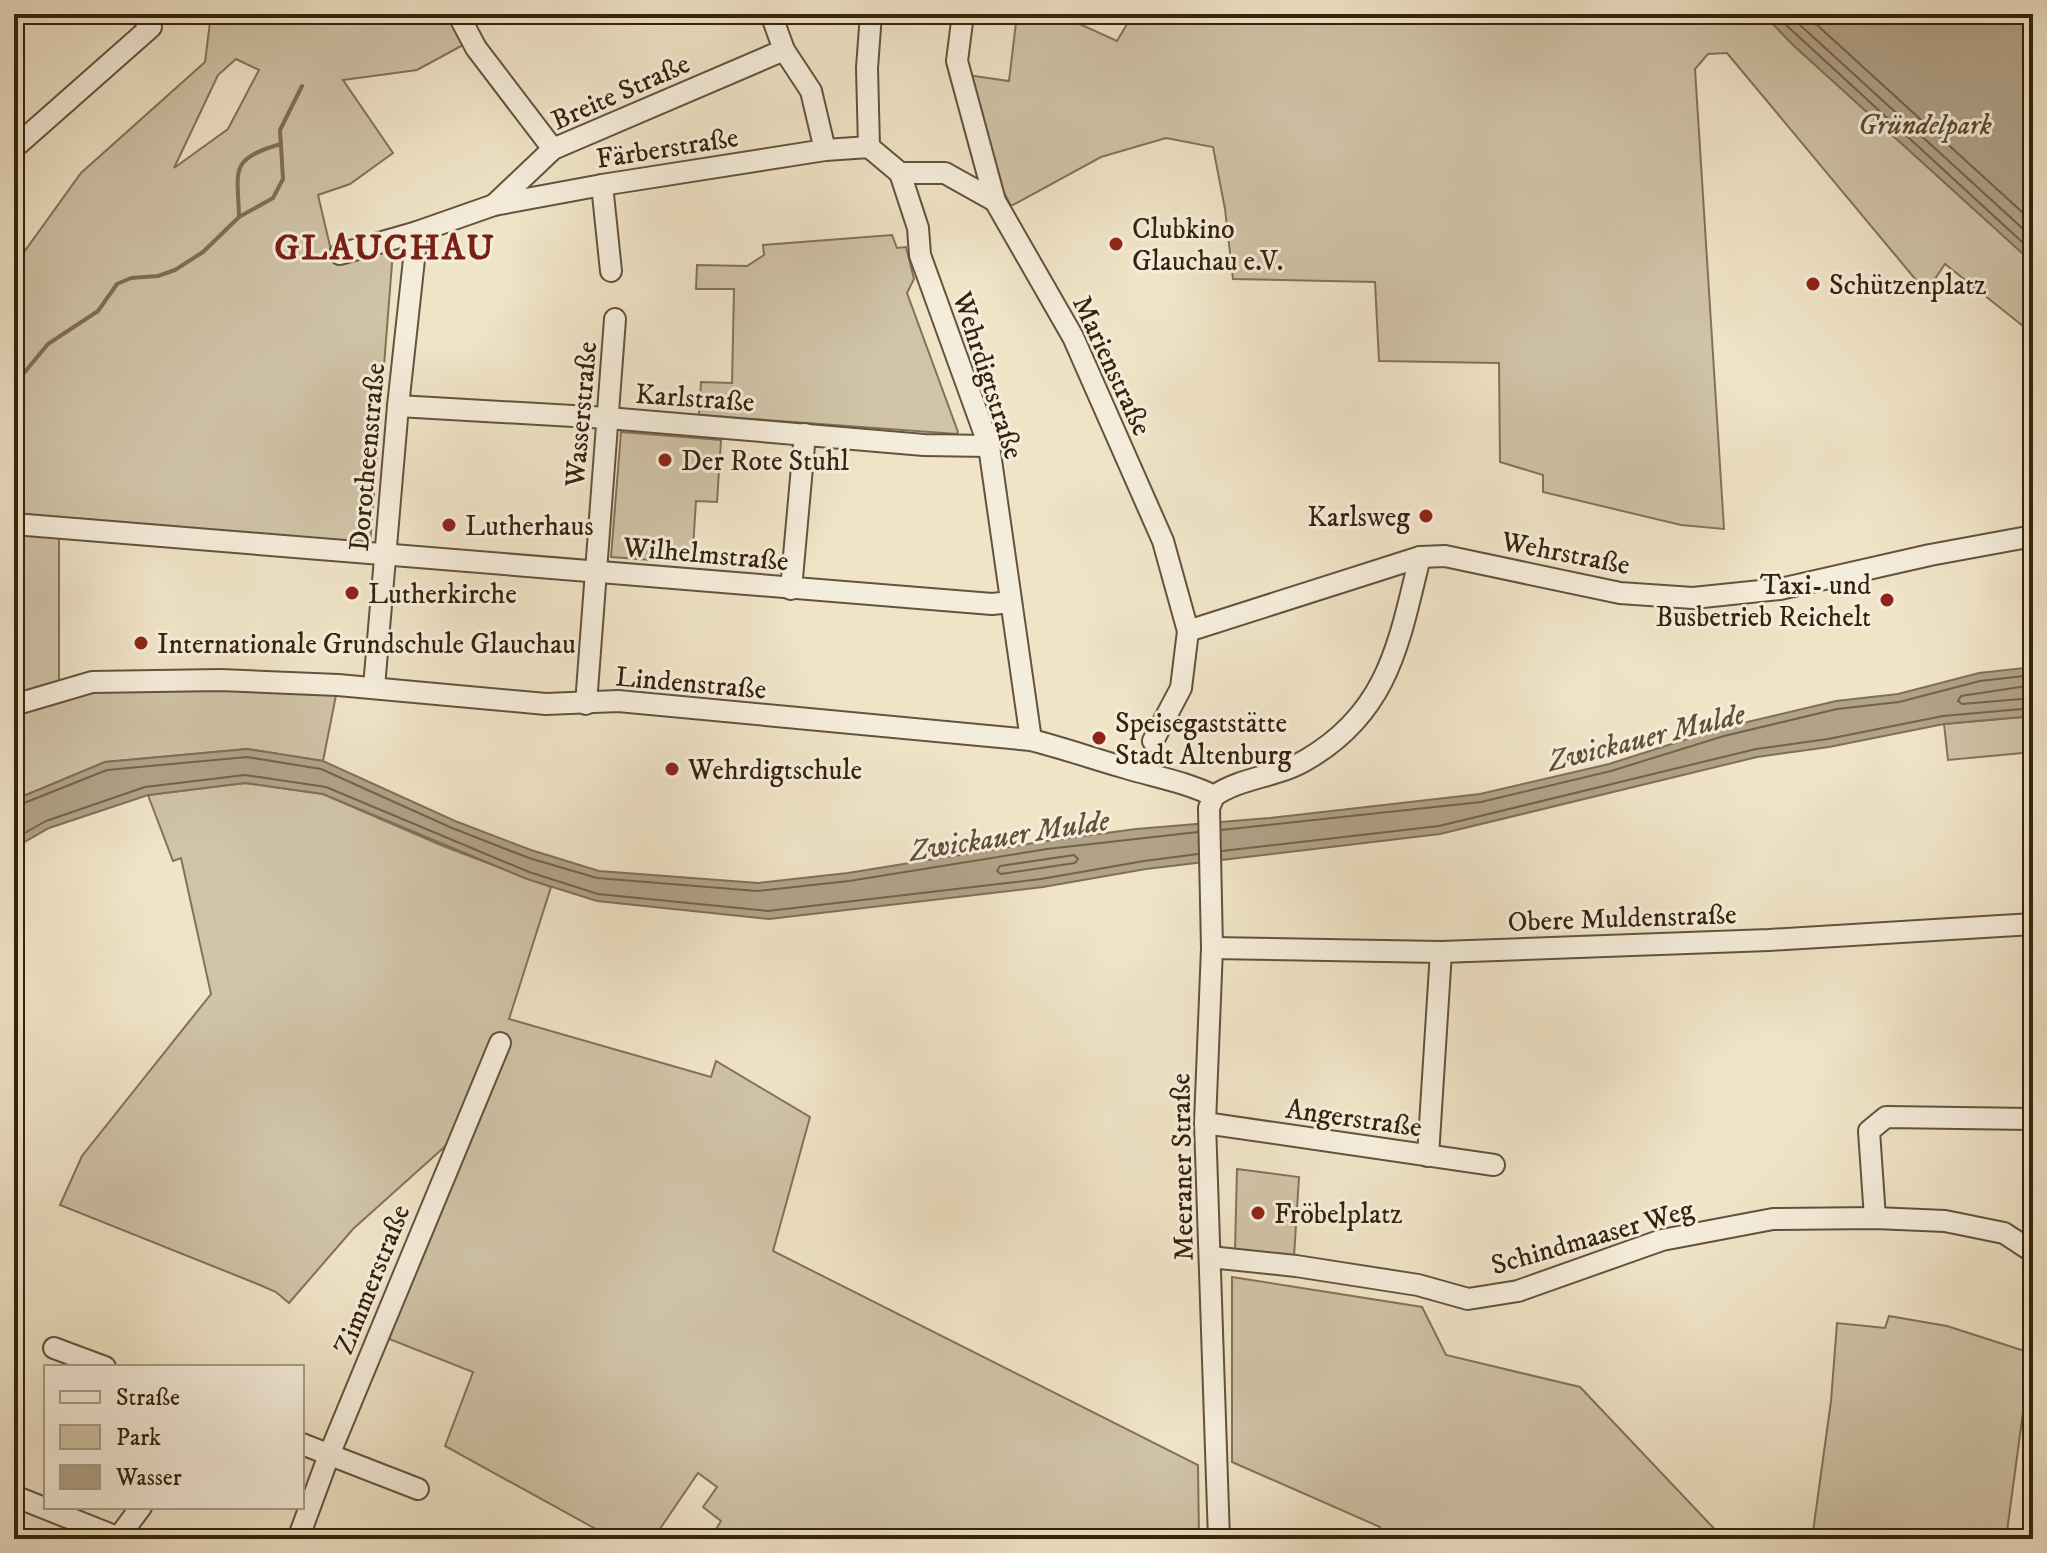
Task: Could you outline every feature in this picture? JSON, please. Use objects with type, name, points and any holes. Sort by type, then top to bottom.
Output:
[{"type":"street","points":[[458,14],[476,48],[553,149]]},
{"type":"street","points":[[771,14],[784,50],[811,91],[825,150]]},
{"type":"street","points":[[871,14],[867,68],[869,147],[900,173],[945,173],[995,201]]},
{"type":"street","name":"Marienstraße","points":[[963,14],[957,61],[995,201],[1073,337],[1163,541],[1188,631],[1181,688],[1153,741]]},
{"type":"street","points":[[14,148],[146,20]]},
{"type":"street","name":"Breite Straße","points":[[494,205],[553,149],[784,50]]},
{"type":"street","name":"Färberstraße","points":[[340,254],[494,205],[825,150],[869,147]]},
{"type":"street","name":"Wehrdigtstraße","points":[[900,173],[918,228],[920,255],[989,446],[1031,740]]},
{"type":"street","points":[[602,185],[611,271]]},
{"type":"street","name":"Dorotheenstraße","points":[[374,687],[398,406],[417,232]]},
{"type":"street","name":"Wasserstraße","points":[[586,704],[615,319]]},
{"type":"street","name":"Karlstraße","points":[[398,406],[608,418],[924,445],[989,446]]},
{"type":"street","points":[[791,589],[805,434]]},
{"type":"street","name":"Wilhelmstraße","points":[[14,524],[791,589],[992,604],[1011,602]]},
{"type":"street","name":"Wehrstraße","points":[[1188,631],[1420,557],[1445,556],[1620,593],[1693,598],[1780,589],[1930,555],[2033,536]]},
{"type":"street","points":[[1212,802],[1223,790],[1279,773],[1306,760],[1362,714],[1387,676],[1398,646],[1420,557]]},
{"type":"street","name":"Lindenstraße","points":[[14,705],[92,682],[221,680],[374,687],[546,704],[618,701],[1031,740],[1193,785],[1212,802]]},
{"type":"street","name":"Meeraner Straße","points":[[1212,802],[1212,948],[1205,1123],[1219,1539]]},
{"type":"street","name":"Obere Muldenstraße","points":[[1212,948],[1441,952],[1769,940],[2033,924]]},
{"type":"street","points":[[1428,1156],[1441,952]]},
{"type":"street","name":"Zimmerstraße","points":[[298,1539],[329,1455],[500,1043]]},
{"type":"street","points":[[1875,1218],[1869,1131],[1886,1117],[2033,1119]]},
{"type":"street","name":"Angerstraße","points":[[1205,1123],[1494,1165]]},
{"type":"street","name":"Schindmaaser Weg","points":[[1210,1257],[1296,1266],[1418,1285],[1468,1299],[1518,1291],[1662,1240],[1773,1219],[1945,1221],[2004,1233],[2033,1252]]},
{"type":"street","points":[[54,1348],[100,1365]]},
{"type":"street","points":[[304,1445],[418,1489]]},
{"type":"street","points":[[14,1496],[44,1508]]},
{"type":"street","points":[[47,1509],[120,1538],[140,1509]]},
{"type":"green space","points":[[211,14],[447,14],[463,45],[417,70],[343,80],[393,153],[350,184],[318,195],[334,263],[393,251],[370,544],[14,524],[14,266],[81,173],[205,62]],"holes":[[[236,59],[259,70],[228,129],[174,168],[218,75]]]},
{"type":"green space","name":"Gründelpark","points":[[1017,14],[1062,16],[1117,41],[1133,14],[2033,14],[2033,334],[1945,264],[1926,292],[1727,53],[1708,54],[1695,69],[1724,529],[1681,525],[1543,492],[1543,475],[1500,462],[1499,363],[1379,361],[1375,282],[1233,279],[1225,209],[1213,147],[1166,138],[1101,157],[1011,206],[1002,189],[967,75],[1009,81]]},
{"type":"green space","points":[[892,235],[897,248],[906,247],[914,279],[907,293],[957,434],[699,415],[701,382],[732,383],[734,289],[696,289],[697,265],[747,266],[764,255],[763,245]]},
{"type":"green space","points":[[621,432],[721,440],[717,502],[696,501],[692,563],[611,557]]},
{"type":"green space","points":[[14,532],[59,535],[59,685],[14,699]]},
{"type":"green space","points":[[338,685],[323,761],[247,749],[105,762],[14,800],[14,705],[59,690]]},
{"type":"green space","points":[[2033,716],[2033,752],[1948,760],[1944,724]]},
{"type":"green space","points":[[245,783],[323,794],[443,846],[551,887],[509,1019],[711,1077],[716,1061],[810,1117],[773,1251],[1198,1465],[1199,1539],[710,1539],[721,1521],[703,1507],[717,1487],[698,1473],[653,1539],[614,1539],[445,1446],[473,1372],[379,1335],[460,1133],[353,1229],[289,1303],[276,1292],[260,1285],[60,1205],[82,1156],[211,994],[181,858],[173,861],[148,795]]},
{"type":"green space","points":[[1237,1169],[1299,1177],[1294,1256],[1235,1250]]},
{"type":"green space","points":[[1232,1277],[1422,1307],[1446,1355],[1580,1387],[1724,1539],[1383,1539],[1380,1527],[1232,1462]]},
{"type":"green space","points":[[1889,1316],[1947,1326],[2031,1353],[2006,1539],[1812,1539],[1831,1401],[1837,1323],[1885,1328]]},
{"type":"water","points":[[1763,14],[2033,14],[2033,263],[1793,45]]},
{"type":"water","points":[[2033,667],[2033,716],[1944,724],[1829,747],[1757,757],[1440,834],[1146,869],[1043,887],[769,919],[597,901],[527,879],[323,794],[245,783],[148,795],[49,828],[14,848],[14,800],[105,762],[247,749],[323,761],[455,821],[531,850],[599,871],[758,883],[848,873],[1136,829],[1269,818],[1480,794],[1609,764],[1722,728],[1836,701],[1898,694],[1979,673]]},
{"type":"waterway","points":[[14,385],[48,344],[98,311],[117,284],[131,278],[158,276],[175,270],[203,252],[239,217],[273,198],[283,179],[280,130],[302,86]]},
{"type":"waterway","points":[[239,217],[238,177],[244,161],[281,144]]},
{"type":"place","name":"Clubkino Glauchau e.V.","points":[[1116,244]]},
{"type":"place","name":"Schützenplatz","points":[[1813,284]]},
{"type":"place","name":"Der Rote Stuhl","points":[[665,460]]},
{"type":"place","name":"Karlsweg","points":[[1426,516]]},
{"type":"place","name":"Lutherhaus","points":[[449,525]]},
{"type":"place","name":"Lutherkirche","points":[[352,593]]},
{"type":"place","name":"Taxi- und Busbetrieb Reichelt","points":[[1887,600]]},
{"type":"place","name":"Internationale Grundschule Glauchau","points":[[141,643]]},
{"type":"place","name":"Speisegaststätte Stadt Altenburg","points":[[1099,738]]},
{"type":"place","name":"Wehrdigtschule","points":[[672,769]]},
{"type":"place","name":"Fröbelplatz","points":[[1258,1213]]},
{"type":"district","name":"GLAUCHAU","points":[[385,246]]},
{"type":"water label","name":"Zwickauer Mulde","points":[[1646,737]]},
{"type":"water label","name":"Zwickauer Mulde","points":[[1009,835]]}]
